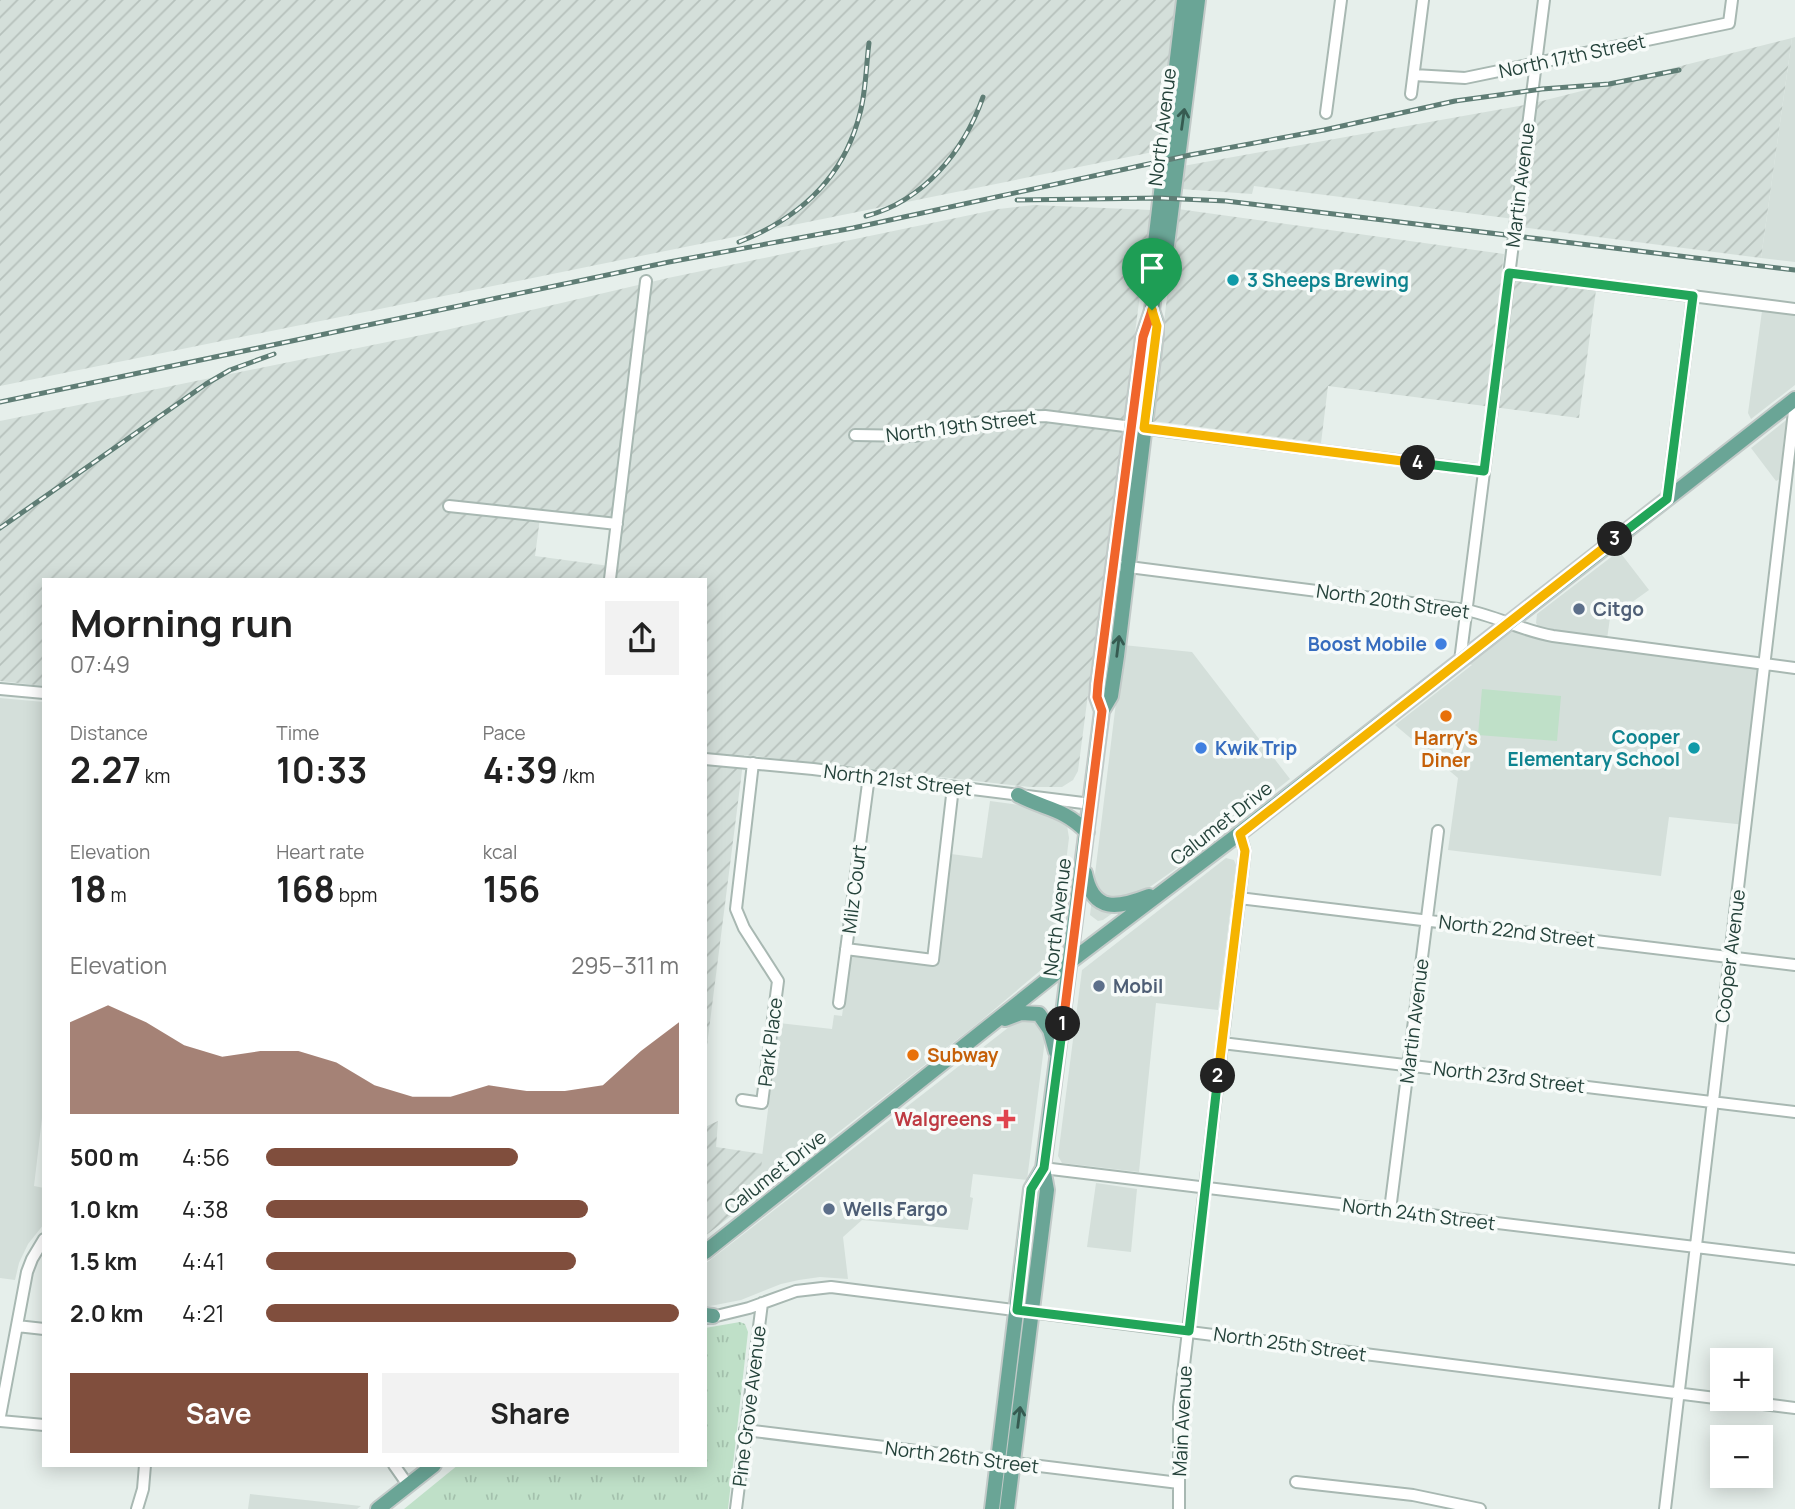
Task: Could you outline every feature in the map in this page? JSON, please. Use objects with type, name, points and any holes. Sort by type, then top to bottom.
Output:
[{"type":"main road","name":"North Avenue","points":[[1007,1509],[1047,1191],[1044,1168],[1102,711],[1097,688],[1121,566],[1138,428],[1143,337],[1152,310],[1159,257],[1155,243],[1184,0]]},
{"type":"main road","name":"North Avenue","points":[[1159,257],[1167,245],[1198,0]]},
{"type":"main road","name":"Calumet Drive","points":[[707,1250],[1072,961],[1240,834],[1795,401]]},
{"type":"main road","points":[[1018,795],[1064,813],[1087,832]]},
{"type":"main road","points":[[1084,863],[1092,893],[1109,906],[1131,903],[1164,891]]},
{"type":"main road","points":[[988,1027],[1014,1015],[1032,1012],[1039,1014],[1050,1030],[1058,1060]]},
{"type":"main road","name":"North Avenue","points":[[992,1509],[1031,1189],[1044,1168]]},
{"type":"main road","points":[[378,1509],[431,1467]]},
{"type":"street","points":[[1326,113],[1340,0]]},
{"type":"street","points":[[1411,94],[1423,0]]},
{"type":"street","name":"Martin Avenue","points":[[1460,661],[1544,0]]},
{"type":"street","name":"North 17th Street","points":[[1414,75],[1465,78],[1729,23],[1732,0]]},
{"type":"street","points":[[1509,273],[1795,309]]},
{"type":"street","points":[[610,578],[646,281]]},
{"type":"street","points":[[1667,499],[1693,296]]},
{"type":"street","name":"Cooper Avenue","points":[[1665,1509],[1793,445],[1795,401]]},
{"type":"street","name":"North 19th Street","points":[[855,435],[915,436],[981,421],[1027,416],[1484,471]]},
{"type":"street","points":[[449,506],[617,524]]},
{"type":"street","name":"North 20th Street","points":[[1121,566],[1466,610],[1526,631],[1553,636],[1795,668]]},
{"type":"street","points":[[0,689],[42,693]]},
{"type":"street","name":"North 21st Street","points":[[707,759],[1091,804]]},
{"type":"street","name":"Park Place","points":[[742,1100],[762,1103],[778,981],[744,928],[737,909],[753,763]]},
{"type":"street","name":"Milz Court","points":[[839,1003],[869,776]]},
{"type":"street","points":[[846,949],[933,960],[953,787]]},
{"type":"street","name":"Martin Avenue","points":[[1391,1210],[1438,831]]},
{"type":"street","name":"Main Avenue","points":[[1179,1509],[1179,1407],[1245,851],[1240,834]]},
{"type":"street","name":"North 22nd Street","points":[[1239,898],[1795,965]]},
{"type":"street","name":"North 23rd Street","points":[[1222,1043],[1795,1112]]},
{"type":"street","name":"North 24th Street","points":[[1044,1168],[1795,1259]]},
{"type":"street","points":[[42,1242],[27,1272],[0,1419],[42,1425]]},
{"type":"street","name":"North 25th Street","points":[[708,1317],[796,1291],[831,1287],[1795,1408]]},
{"type":"street","name":"Pine Grove Avenue","points":[[736,1509],[762,1303]]},
{"type":"street","points":[[18,1326],[42,1329]]},
{"type":"street","name":"North 26th Street","points":[[745,1430],[1179,1483]]},
{"type":"street","points":[[137,1509],[143,1489],[145,1467]]},
{"type":"street","points":[[395,1467],[408,1485]]},
{"type":"street","points":[[1296,1482],[1413,1495],[1480,1509]]},
{"type":"shaded area","points":[[0,0],[1178,0],[1158,151],[0,386]]},
{"type":"shaded area","points":[[1795,37],[1795,262],[1761,258],[1792,38]]},
{"type":"shaded area","points":[[1792,38],[1761,258],[1521,227],[1522,220],[1254,186],[1252,194],[1181,189],[1183,166],[1530,104]]},
{"type":"shaded area","points":[[1034,205],[1151,210],[1078,771],[1073,780],[1062,787],[1030,787],[744,755],[707,1045],[707,578],[42,578],[42,686],[0,681],[0,421],[446,330],[668,278],[999,209]],"holes":[[[541,510],[622,520],[617,567],[535,556]]]},
{"type":"shaded area","points":[[1178,209],[1504,254],[1501,277],[1596,290],[1579,418],[1328,386],[1321,443],[1153,421]]},
{"type":"shaded area","points":[[1762,311],[1795,315],[1795,385],[1751,419],[1748,413]]},
{"type":"shaded area","points":[[1795,413],[1795,439],[1784,438],[1780,479],[1776,481],[1751,448]]},
{"type":"shaded area","points":[[1619,551],[1649,590],[1610,618],[1607,639],[1765,664],[1746,825],[1669,817],[1661,876],[1448,850],[1458,778],[1395,725],[1472,665],[1460,661],[1509,623],[1539,628],[1536,623],[1537,614]]},
{"type":"shaded area","points":[[1123,645],[1192,652],[1290,779],[1181,865],[1098,921],[1090,915]]},
{"type":"shaded area","points":[[0,698],[42,702],[42,1118],[34,1186],[42,1188],[42,1226],[28,1244],[15,1280],[0,1278]]},
{"type":"shaded area","points":[[990,801],[1051,809],[1066,819],[1069,838],[1056,942],[1051,958],[1041,970],[977,1024],[757,1196],[779,1023],[832,1029],[834,1015],[842,1016],[852,954],[938,955],[951,854],[982,858]]},
{"type":"shaded area","points":[[1226,858],[1234,860],[1236,865],[1218,1010],[1156,1003],[1139,1172],[1062,1163],[1058,1156],[1082,970]]},
{"type":"shaded area","points":[[1036,1006],[1047,1009],[1048,1016],[1027,1180],[973,1174],[970,1197],[973,1198],[968,1230],[862,1220],[843,1237],[848,1279],[820,1277],[799,1280],[741,1300],[707,1307],[707,1262]]},
{"type":"shaded area","points":[[718,1121],[716,1147],[763,1154],[757,1196],[707,1234],[707,1126]]},
{"type":"shaded area","points":[[1096,1183],[1137,1189],[1131,1252],[1087,1247]]},
{"type":"shaded area","points":[[250,1494],[361,1506],[357,1509],[248,1509]]},
{"type":"green space","points":[[1482,689],[1561,696],[1557,741],[1478,735]]},
{"type":"green space","points":[[740,1322],[745,1324],[748,1332],[728,1509],[404,1509],[456,1467],[707,1467],[707,1328]]},
{"type":"railway","points":[[739,242],[781,221],[800,208],[831,176],[853,136],[860,113],[869,43]]},
{"type":"railway","points":[[0,402],[669,262],[853,228],[1455,101],[1542,89],[1609,84],[1679,70]]},
{"type":"railway","points":[[866,216],[906,199],[939,171],[965,136],[983,97]]},
{"type":"railway","points":[[1017,200],[1160,198],[1226,201],[1795,270]]},
{"type":"railway","points":[[0,528],[206,384],[230,370],[274,354]]},
{"type":"place","name":"3 Sheeps Brewing","points":[[1233,280]]},
{"type":"place","name":"Citgo","points":[[1579,609]]},
{"type":"place","name":"Boost Mobile","points":[[1441,644]]},
{"type":"place","name":"Harry's Diner","points":[[1446,716]]},
{"type":"place","name":"Kwik Trip","points":[[1201,748]]},
{"type":"place","name":"Cooper Elementary School","points":[[1694,748]]},
{"type":"place","name":"Mobil","points":[[1099,986]]},
{"type":"place","name":"Subway","points":[[913,1055]]},
{"type":"place","name":"Walgreens","points":[[1006,1119]]},
{"type":"place","name":"Wells Fargo","points":[[829,1209]]},
{"type":"route","points":[[1509,273],[1693,296],[1667,499],[1240,834],[1245,843],[1245,851],[1189,1331],[1017,1310],[1031,1189],[1044,1168],[1102,711],[1097,697],[1098,684],[1143,337],[1152,310],[1157,326],[1144,428],[1484,471],[1509,273]]}]
